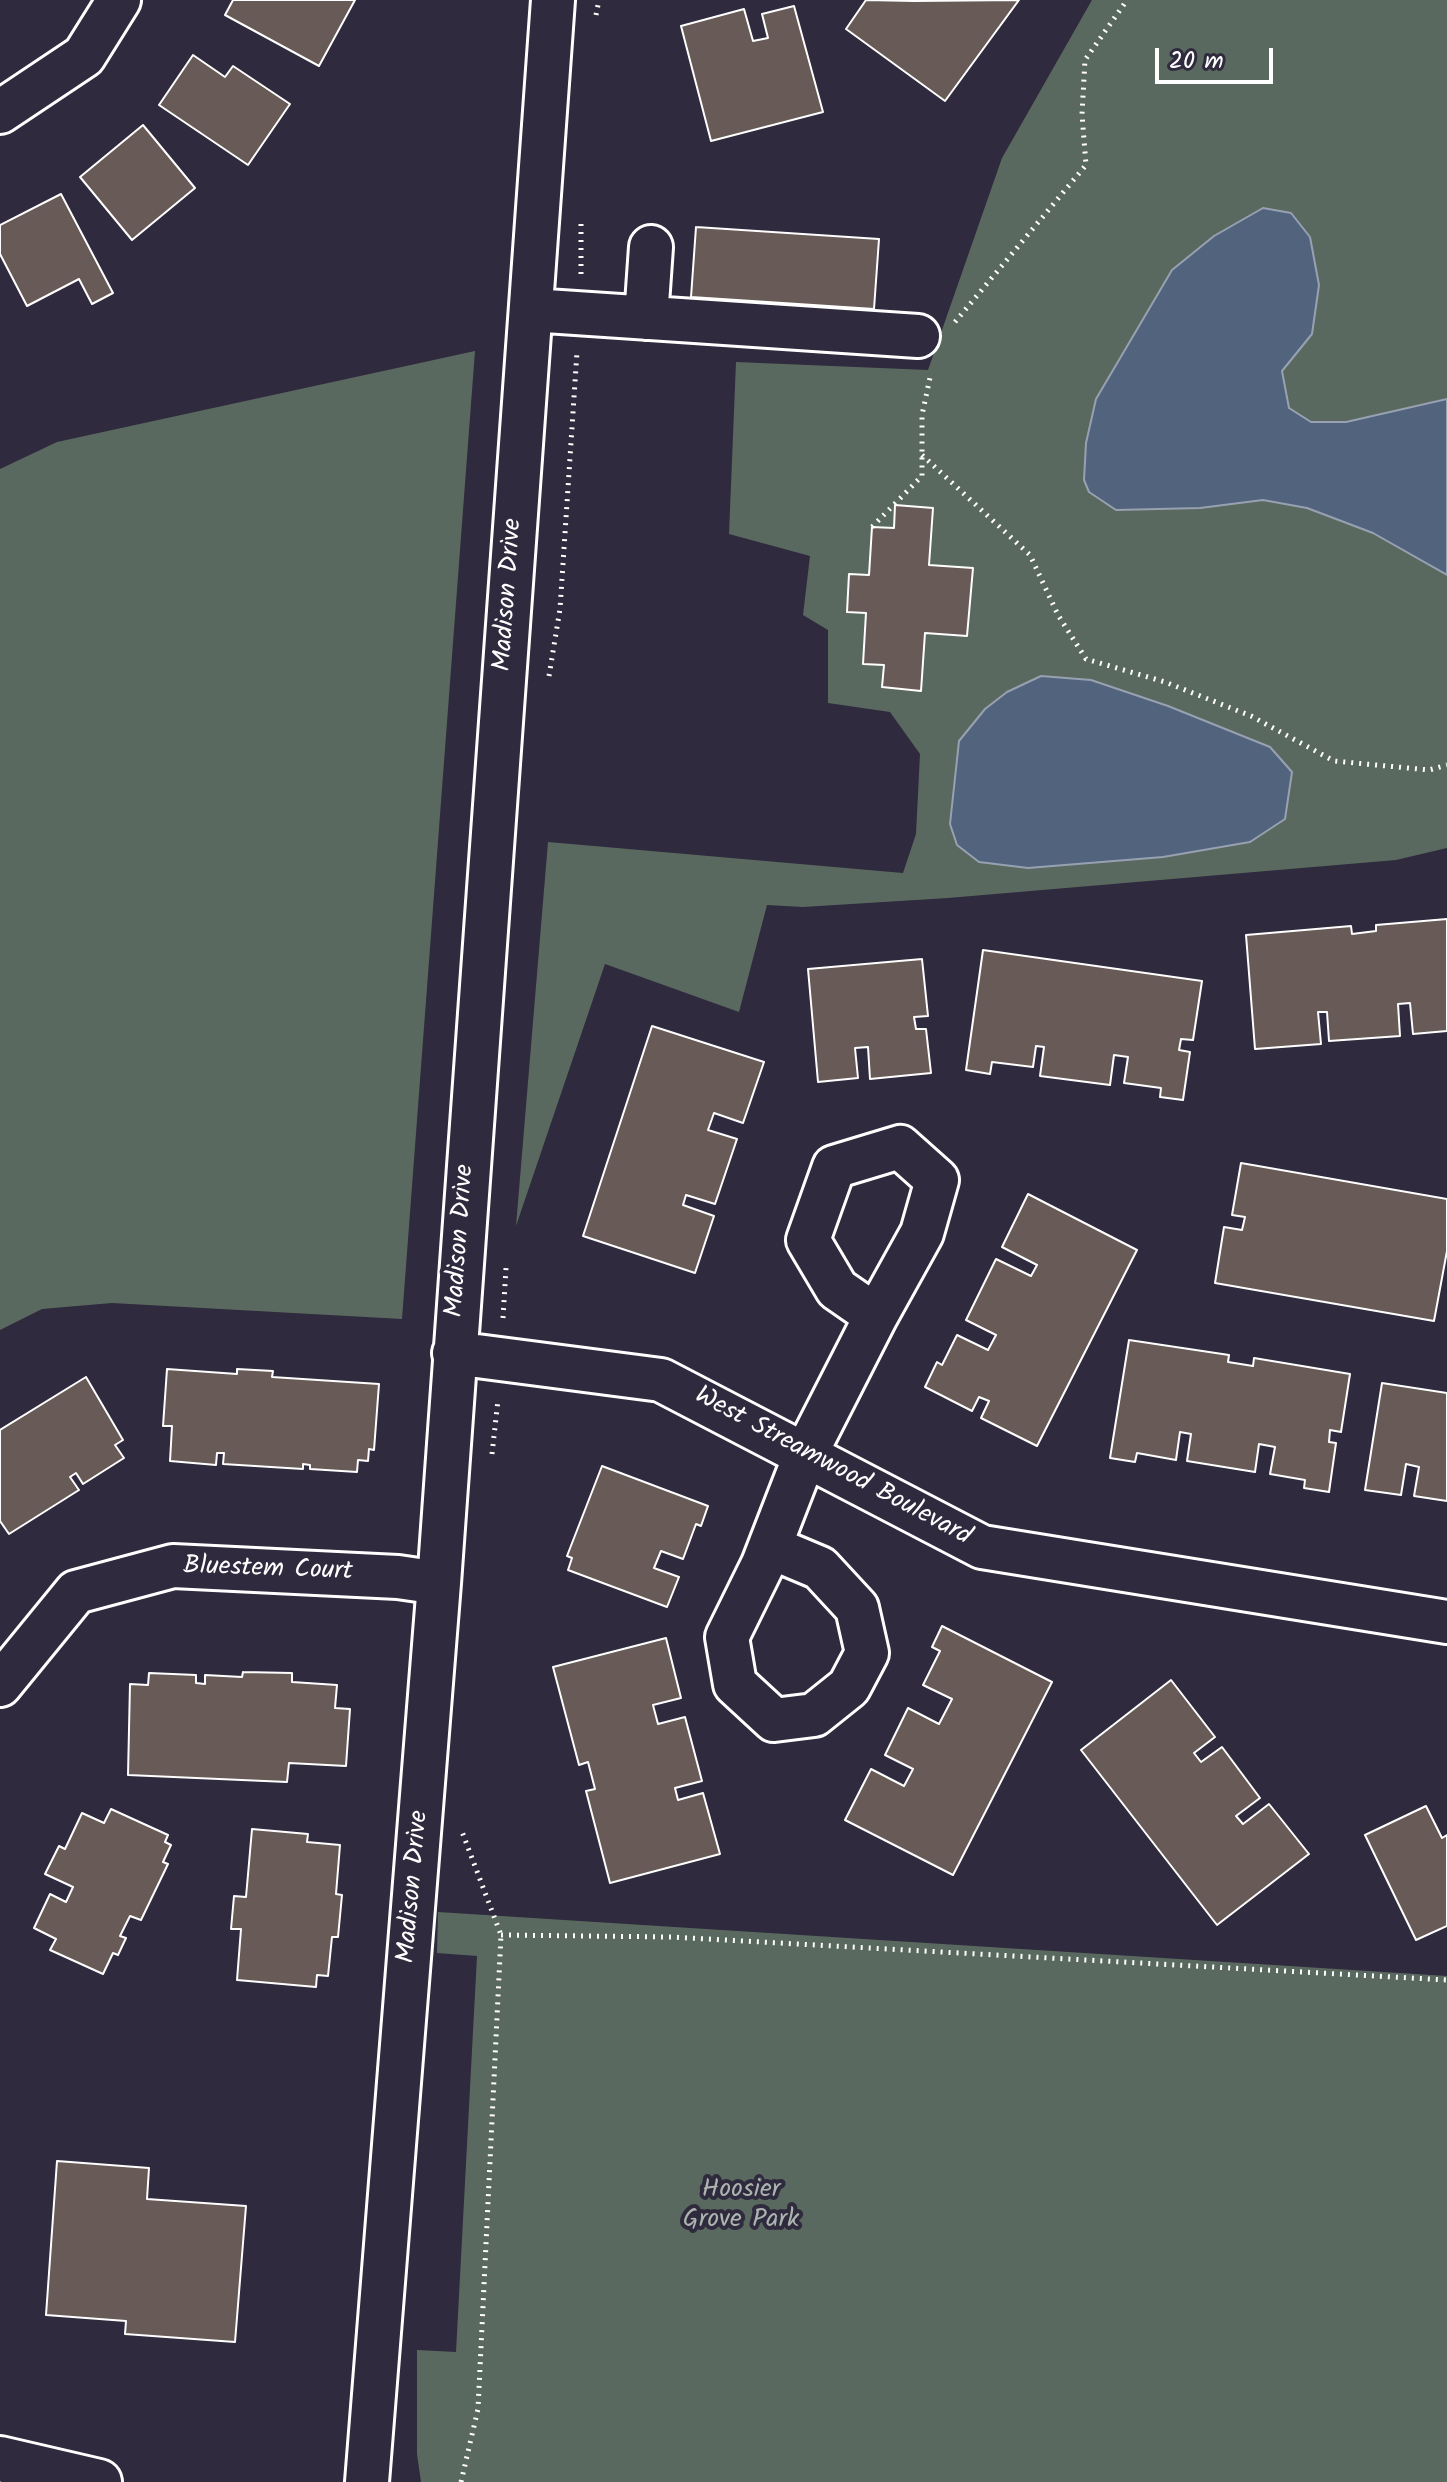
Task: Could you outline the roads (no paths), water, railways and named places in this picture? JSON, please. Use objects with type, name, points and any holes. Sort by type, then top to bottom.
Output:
[{"type":"main road","points":[[0,2459],[99,2482]]},
{"type":"street","points":[[0,112],[84,56],[119,0]]},
{"type":"street","name":"Madison Drive","points":[[367,2482],[439,1583],[553,0]]},
{"type":"street","points":[[646,318],[651,247]]},
{"type":"street","points":[[531,310],[935,339]]},
{"type":"street","points":[[770,1547],[806,1453],[876,1316]]},
{"type":"street","name":"West Streamwood Boulevard","points":[[454,1353],[661,1380],[982,1547],[1447,1622]]},
{"type":"street","name":"Bluestem Court","points":[[0,1685],[76,1592],[173,1566],[398,1577],[439,1583]]},
{"type":"water","points":[[1263,208],[1291,213],[1310,237],[1319,285],[1312,334],[1282,371],[1289,408],[1311,422],[1346,422],[1447,399],[1447,575],[1373,533],[1307,508],[1263,500],[1200,508],[1116,510],[1089,492],[1084,480],[1086,443],[1096,399],[1172,270],[1214,236]]},
{"type":"water","points":[[1041,676],[1091,680],[1168,706],[1270,747],[1292,772],[1285,819],[1250,842],[1163,857],[1028,868],[979,862],[957,845],[950,824],[959,741],[985,709],[1007,692]]},
{"type":"park label","name":"Hoosier Grove Park","points":[[741,2207]]}]
